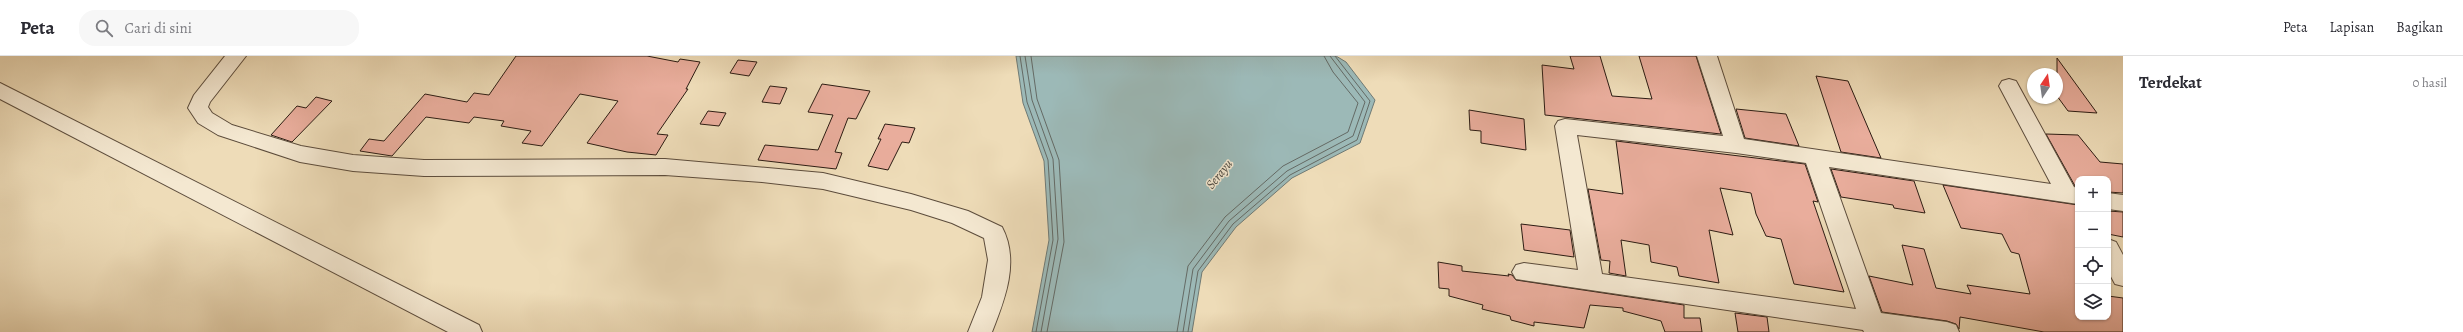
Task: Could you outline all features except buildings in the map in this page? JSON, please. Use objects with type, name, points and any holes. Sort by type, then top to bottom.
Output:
[{"type":"street","points":[[236,56],[201,100],[198,108],[201,113],[225,130],[300,154],[352,163],[424,168],[665,167],[762,174],[823,181],[911,202],[960,217],[994,233],[1000,260],[994,297],[980,332]]},
{"type":"street","points":[[1707,56],[1736,145]]},
{"type":"street","points":[[2009,86],[2072,195]]},
{"type":"street","points":[[0,90],[470,332]]},
{"type":"street","points":[[1592,280],[1565,126],[1736,145],[2072,195]]},
{"type":"street","points":[[1815,157],[1874,326]]},
{"type":"street","points":[[2111,201],[2123,203]]},
{"type":"street","points":[[2111,254],[2123,277]]},
{"type":"street","points":[[1524,272],[1592,280],[1874,326],[1947,332]]},
{"type":"water","name":"Serayu","points":[[1016,56],[1336,56],[1346,62],[1375,100],[1360,143],[1292,178],[1236,227],[1202,272],[1192,332],[1032,332],[1049,240],[1044,161],[1023,103]]}]
